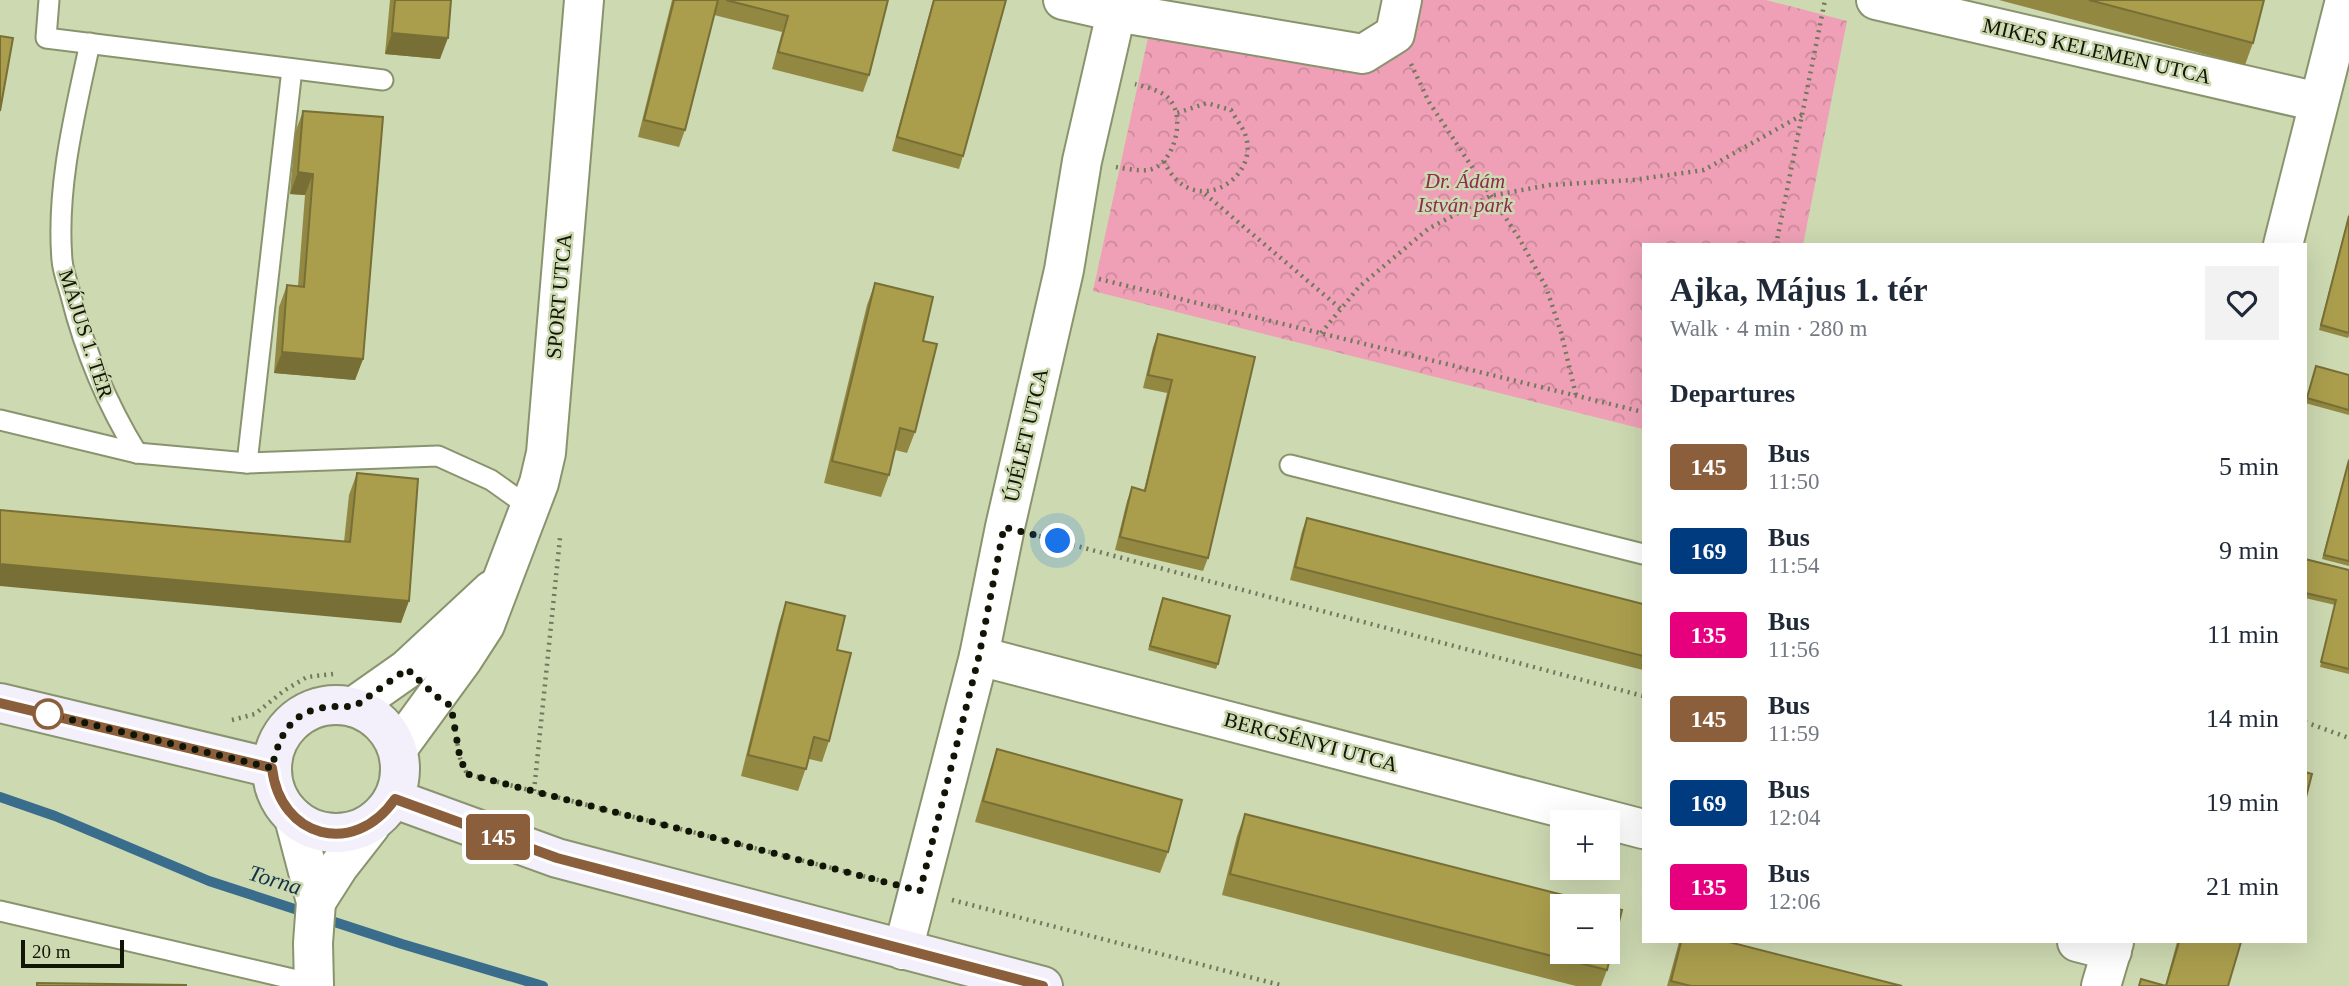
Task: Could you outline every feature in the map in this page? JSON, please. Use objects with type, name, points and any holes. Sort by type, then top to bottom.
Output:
[{"type":"main road","points":[[347,690],[381,722],[398,748],[401,774],[383,812],[345,834],[318,832],[294,818],[282,803],[274,786],[272,768],[276,745],[289,725],[308,711],[330,705],[347,690]]},
{"type":"main road","points":[[0,703],[272,768]]},
{"type":"main road","points":[[383,812],[1043,986]]},
{"type":"street","name":"SPORT UTCA","points":[[398,748],[485,625],[539,483],[546,453],[584,0]]},
{"type":"street","points":[[1063,0],[1118,6],[1363,54],[1399,17]]},
{"type":"street","name":"MIKES KELEMEN UTCA","points":[[1876,0],[2318,102]]},
{"type":"street","points":[[2283,243],[2345,0]]},
{"type":"street","name":"ÚJÉLET UTCA","points":[[902,950],[920,891],[979,656],[1004,527],[1064,271],[1082,161],[1118,6]]},
{"type":"street","name":"SPORT UTCA","points":[[347,690],[407,669],[499,584]]},
{"type":"street","name":"BERCSÉNYI UTCA","points":[[979,656],[1642,829]]},
{"type":"street","points":[[316,902],[339,866],[383,812]]},
{"type":"street","points":[[294,818],[316,902],[314,985]]},
{"type":"lane","points":[[50,0],[46,38],[383,80]]},
{"type":"lane","name":"MÁJUS 1. TÉR","points":[[90,43],[72,126],[61,208],[62,262],[87,350],[113,414],[137,453]]},
{"type":"lane","points":[[247,463],[292,69]]},
{"type":"lane","points":[[0,420],[137,453],[247,463],[438,456],[491,480],[529,507]]},
{"type":"lane","points":[[1290,465],[1642,554]]},
{"type":"lane","points":[[0,911],[314,985]]},
{"type":"path","points":[[1776,243],[1825,0]]},
{"type":"path","points":[[1399,17],[1429,102],[1519,238],[1546,287],[1561,332],[1576,395]]},
{"type":"path","points":[[1082,161],[1126,169],[1151,170],[1164,161],[1176,138],[1177,113],[1170,98],[1150,88],[1101,74]]},
{"type":"path","points":[[1177,113],[1207,103],[1231,110],[1246,135],[1246,161],[1229,185],[1205,193]]},
{"type":"path","points":[[1321,333],[1359,287],[1428,229],[1490,196],[1549,185],[1633,180],[1704,170],[1802,115]]},
{"type":"path","points":[[1164,161],[1169,172],[1188,188],[1205,193],[1340,309]]},
{"type":"path","points":[[1064,271],[1642,412]]},
{"type":"path","points":[[1004,527],[1642,696]]},
{"type":"path","points":[[229,720],[255,714],[285,690],[307,677],[347,690]]},
{"type":"path","points":[[436,696],[451,706],[460,758],[467,774],[1284,986]]},
{"type":"path","points":[[2307,723],[2349,738]]},
{"type":"green space","name":"Dr. Ádám István park","points":[[1421,0],[1766,0],[1847,21],[1803,243],[1642,243],[1642,429],[1093,291],[1156,1],[1354,39],[1419,8]]},
{"type":"building","points":[[395,0],[451,0],[448,38],[392,33]]},
{"type":"building","points":[[674,0],[718,0],[685,130],[644,120]]},
{"type":"building","points":[[726,0],[888,0],[869,75],[778,52],[788,16]]},
{"type":"building","points":[[934,0],[1006,0],[963,156],[897,137]]},
{"type":"building","points":[[2089,0],[2264,0],[2253,43]]},
{"type":"building","points":[[0,36],[13,38],[0,111]]},
{"type":"building","points":[[303,111],[383,117],[363,359],[282,352],[287,285],[304,287],[313,174],[298,172]]},
{"type":"building","points":[[2349,216],[2349,333],[2321,325]]},
{"type":"building","points":[[875,283],[933,297],[923,341],[937,344],[915,432],[900,428],[889,475],[832,461]]},
{"type":"building","points":[[1158,334],[1255,357],[1208,558],[1120,537],[1132,487],[1145,491],[1172,380],[1148,375]]},
{"type":"building","points":[[2316,366],[2349,375],[2349,410],[2307,398]]},
{"type":"building","points":[[2349,460],[2349,561],[2324,555]]},
{"type":"building","points":[[357,473],[418,479],[409,601],[0,564],[0,510],[350,542]]},
{"type":"building","points":[[1307,518],[1642,604],[1642,656],[1295,567]]},
{"type":"building","points":[[2307,560],[2349,570],[2349,669],[2321,662],[2336,600],[2307,593]]},
{"type":"building","points":[[1163,598],[1230,616],[1218,664],[1150,646]]},
{"type":"building","points":[[786,602],[845,616],[837,650],[851,653],[829,741],[814,737],[806,769],[748,755]]},
{"type":"building","points":[[997,749],[1182,800],[1168,852],[983,801]]},
{"type":"building","points":[[2307,773],[2312,774],[2307,793]]},
{"type":"building","points":[[1245,814],[1559,894],[1550,894],[1550,955],[1230,874]]},
{"type":"building","points":[[1681,943],[1733,943],[1902,986],[1691,986],[1671,981]]},
{"type":"building","points":[[2179,943],[2241,943],[2228,986],[2166,986]]},
{"type":"building","points":[[1583,964],[1608,964],[1607,970]]},
{"type":"building","points":[[2141,979],[2166,986],[2139,986]]},
{"type":"building","points":[[37,983],[186,985],[186,986],[37,986]]},
{"type":"waterway","name":"Torna","points":[[0,797],[55,816],[209,881],[402,944],[543,986]]},
{"type":"bus line","name":"145","points":[[0,703],[272,768],[274,786],[282,803],[294,818],[318,832],[345,834],[371,825],[395,799],[557,858],[1043,986]]},
{"type":"route","points":[[48,714],[272,768],[276,745],[289,725],[308,711],[330,705],[354,707],[407,669],[451,706],[460,758],[467,774],[920,891],[979,656],[1004,527],[1058,541]]}]
